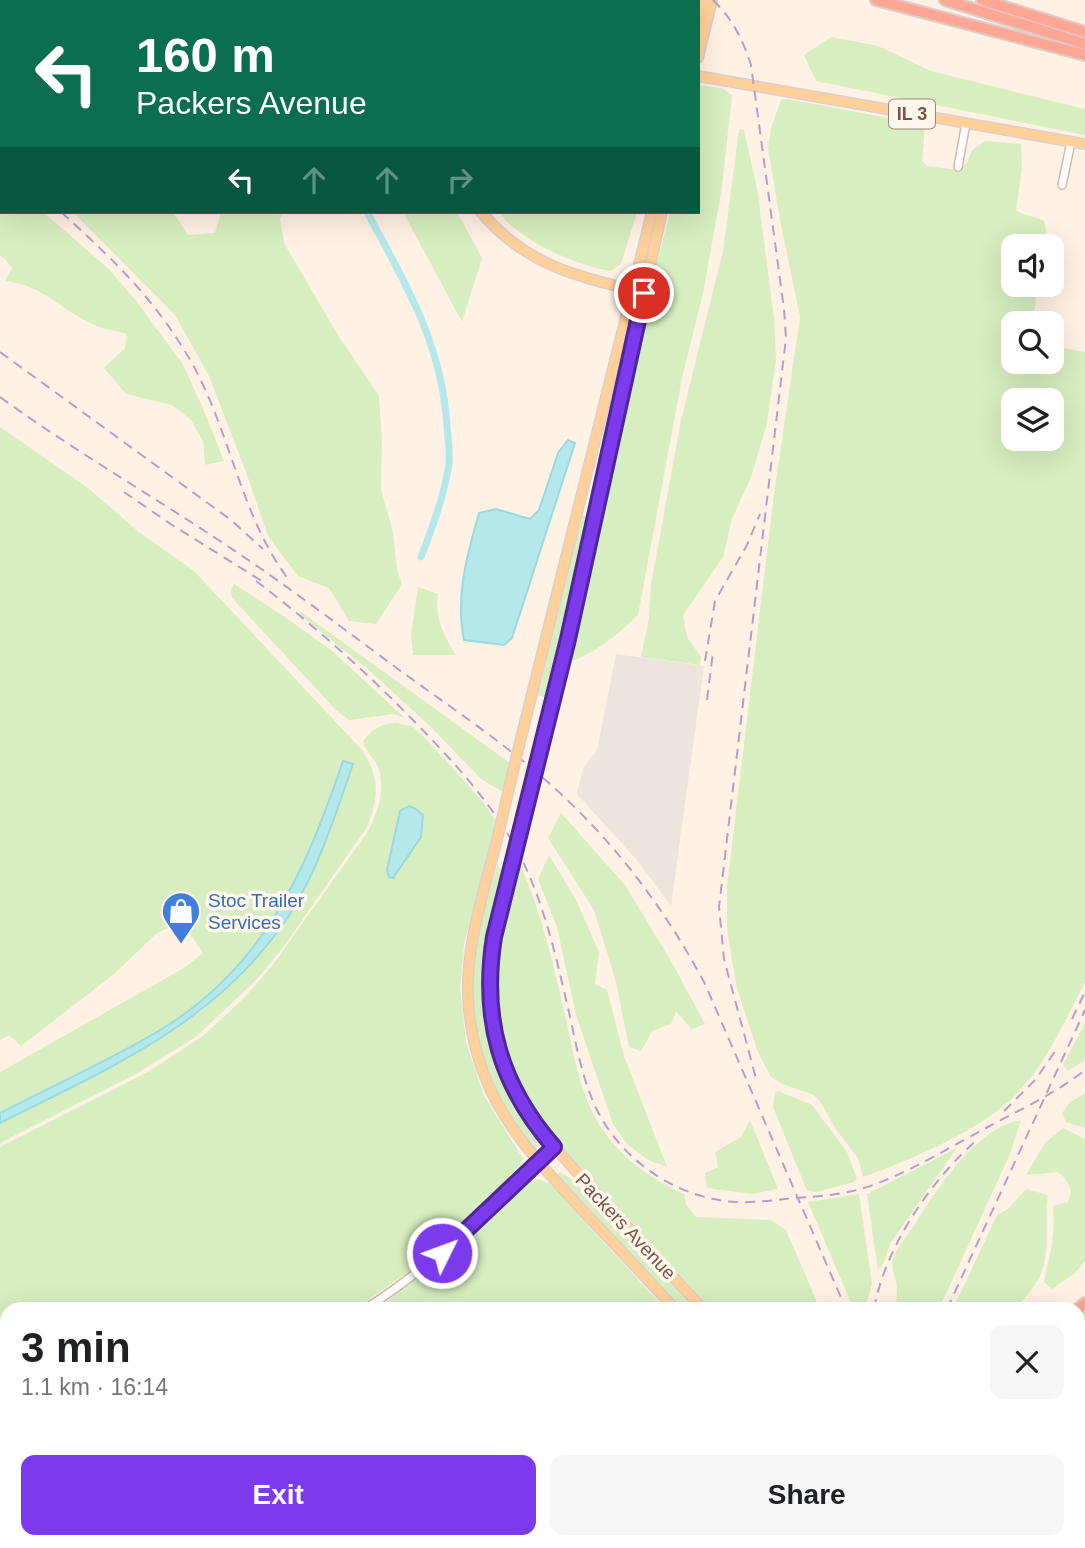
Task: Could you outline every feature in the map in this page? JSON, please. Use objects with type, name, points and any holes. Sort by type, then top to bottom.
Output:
[{"type":"highway","points":[[876,0],[1085,55]]},
{"type":"highway","points":[[945,0],[1085,44]]},
{"type":"highway","points":[[982,0],[1085,32]]},
{"type":"main road","points":[[700,50],[712,0]]},
{"type":"main road","name":"IL 3","points":[[700,76],[1085,144]]},
{"type":"main road","points":[[483,214],[509,241],[547,265],[644,293]]},
{"type":"main road","name":"Packers Avenue","points":[[652,214],[471,949],[468,997],[479,1057],[490,1089],[512,1129],[539,1162],[669,1302]]},
{"type":"main road","name":"Packers Avenue","points":[[662,214],[568,639],[494,937],[489,967],[492,1022],[498,1050],[510,1083],[531,1118],[554,1147],[697,1302]]},
{"type":"street","points":[[958,167],[966,123]]},
{"type":"street","points":[[1062,185],[1071,142]]},
{"type":"street","points":[[376,1302],[438,1257],[554,1147]]},
{"type":"shaded area","points":[[616,654],[704,666],[671,906],[637,860],[577,794],[583,768],[597,750]]},
{"type":"green space","points":[[831,37],[878,46],[931,71],[1085,109],[1085,135],[816,81],[804,55]]},
{"type":"green space","points":[[700,85],[722,88],[732,95],[722,187],[703,294],[682,378],[638,615],[597,649],[568,662],[627,382],[669,214],[700,214]]},
{"type":"green space","points":[[788,99],[925,125],[922,161],[927,166],[959,170],[967,163],[972,150],[985,141],[1021,144],[1022,168],[1016,210],[1044,221],[1046,229],[1045,234],[1001,234],[1001,297],[1036,297],[1034,311],[1001,311],[1001,374],[1064,374],[1064,348],[1085,352],[1085,982],[1041,1062],[1006,1104],[957,1136],[919,1155],[863,1177],[858,1158],[837,1131],[819,1100],[812,1094],[782,1084],[771,1077],[757,1050],[737,988],[727,927],[727,886],[774,494],[800,317],[768,149],[771,128],[781,100]]},
{"type":"green space","points":[[739,129],[744,130],[757,188],[774,318],[776,360],[766,427],[751,477],[732,519],[723,557],[683,615],[687,637],[701,657],[700,665],[641,657],[649,618],[651,585],[681,420],[723,251]]},
{"type":"green space","points":[[0,214],[45,214],[109,269],[182,363],[224,461],[205,465],[203,441],[191,420],[172,405],[126,394],[104,368],[125,348],[127,334],[99,327],[42,293],[19,283],[5,281],[12,268],[0,256]]},
{"type":"green space","points":[[75,214],[174,214],[188,235],[215,233],[220,214],[283,214],[280,218],[284,243],[338,335],[379,396],[381,489],[393,532],[397,570],[402,584],[376,624],[349,621],[329,588],[298,576],[268,536],[209,376],[175,315]]},
{"type":"green space","points":[[404,214],[458,214],[482,258],[462,322]]},
{"type":"green space","points":[[501,214],[636,214],[621,264],[610,271],[549,250],[508,223]]},
{"type":"green space","points":[[0,427],[88,488],[139,532],[194,571],[362,750],[372,769],[376,787],[374,806],[367,827],[282,949],[257,979],[196,1037],[134,1075],[0,1143],[0,1123],[59,1094],[200,1012],[232,984],[287,917],[331,828],[353,765],[343,762],[313,842],[295,880],[252,948],[225,979],[194,1007],[157,1032],[0,1113],[0,1072],[184,968],[203,953],[182,922],[157,933],[114,974],[21,1046],[9,1035],[0,1040]]},
{"type":"green space","points":[[582,515],[590,517],[548,697],[538,696]]},
{"type":"green space","points":[[234,584],[331,650],[405,718],[393,714],[349,720],[337,711],[232,598],[231,590]]},
{"type":"green space","points":[[418,587],[438,594],[441,626],[456,655],[413,655],[411,634]]},
{"type":"green space","points":[[301,612],[510,763],[503,792],[481,779],[431,727],[371,672],[299,614]]},
{"type":"green space","points":[[386,724],[412,726],[483,802],[496,821],[464,944],[460,989],[466,1042],[484,1096],[523,1159],[518,1173],[505,1188],[418,1265],[365,1302],[0,1302],[0,1147],[148,1072],[203,1036],[245,997],[272,966],[369,830],[378,806],[381,781],[377,765],[363,741],[370,733]]},
{"type":"green space","points":[[561,813],[625,885],[705,1024],[691,1029],[676,1011],[671,1024],[652,1031],[641,1051],[629,1047],[616,982],[594,910],[548,838]]},
{"type":"green space","points":[[549,855],[576,900],[599,952],[595,984],[607,990],[624,1056],[667,1167],[648,1160],[627,1144],[613,1124],[576,1015],[557,927],[538,879]]},
{"type":"green space","points":[[520,864],[545,934],[582,1085],[594,1115],[610,1140],[638,1167],[684,1194],[686,1205],[696,1217],[771,1220],[786,1230],[817,1302],[705,1302],[556,1141],[529,1102],[503,1038],[498,1015],[496,968],[505,915]]},
{"type":"green space","points":[[497,866],[505,873],[489,950],[489,1026],[503,1078],[536,1140],[537,1151],[506,1110],[495,1087],[479,1037],[475,1012],[476,949]]},
{"type":"green space","points":[[1085,1023],[1085,1060],[1068,1071],[1063,1065]]},
{"type":"green space","points":[[775,1092],[812,1105],[847,1152],[857,1179],[854,1182],[816,1192],[807,1191],[773,1107]]},
{"type":"green space","points":[[1085,1094],[1085,1128],[1066,1122],[1062,1113],[1070,1102]]},
{"type":"green space","points":[[750,1120],[778,1189],[752,1194],[707,1188],[705,1173],[718,1167],[715,1152],[741,1137]]},
{"type":"green space","points":[[1021,1120],[1010,1154],[942,1302],[896,1302],[897,1288],[893,1261],[901,1244],[960,1162],[989,1134]]},
{"type":"green space","points":[[1063,1128],[1085,1139],[1085,1261],[1075,1273],[1052,1289],[1044,1282],[1053,1235],[1053,1206],[1068,1202],[1070,1189],[1058,1172],[1026,1175],[1045,1143]]},
{"type":"green space","points":[[957,1148],[891,1242],[878,1270],[867,1194]]},
{"type":"green space","points":[[560,1172],[571,1179],[689,1302],[675,1302],[557,1175]]},
{"type":"green space","points":[[538,1179],[550,1184],[659,1302],[386,1302],[457,1248],[528,1182]]},
{"type":"green space","points":[[1026,1189],[1048,1195],[1045,1258],[1037,1282],[1022,1302],[956,1302],[997,1215],[1008,1209]]},
{"type":"green space","points":[[859,1194],[872,1284],[867,1302],[851,1302],[808,1202]]},
{"type":"water","points":[[568,440],[575,443],[512,638],[504,645],[464,640],[462,592],[479,513],[496,509],[530,519],[539,510],[558,453]]},
{"type":"water","points":[[343,761],[353,764],[317,862],[288,917],[260,954],[229,986],[159,1039],[121,1062],[0,1123],[0,1113],[157,1032],[194,1007],[225,979],[276,915],[313,842]]},
{"type":"water","points":[[409,806],[423,815],[421,837],[393,878],[389,877],[387,870],[400,811]]},
{"type":"waterway","points":[[368,214],[419,314],[430,341],[444,396],[449,464],[441,499],[421,557]]},
{"type":"railway","points":[[713,0],[736,30],[751,65],[786,338],[719,907],[724,959],[757,1082]]},
{"type":"railway","points":[[63,214],[133,282],[179,342],[206,391],[259,530],[289,580]]},
{"type":"railway","points":[[0,352],[231,520],[263,549]]},
{"type":"railway","points":[[0,397],[291,590],[507,749],[542,777],[590,823],[653,899],[705,984],[843,1302]]},
{"type":"railway","points":[[124,492],[265,583]]},
{"type":"railway","points":[[705,661],[715,601],[747,545],[760,514]]},
{"type":"railway","points":[[256,581],[316,629],[392,699],[454,763],[493,812],[516,848],[535,889],[555,954],[587,1087],[596,1108],[620,1144],[635,1160],[653,1173],[692,1193],[735,1202],[758,1202],[858,1190],[932,1157],[1049,1094],[1085,1070]]},
{"type":"railway","points":[[707,700],[713,652]]},
{"type":"railway","points":[[1072,1019],[1085,992]]},
{"type":"railway","points":[[950,1302],[1085,1010]]},
{"type":"railway","points":[[1004,1111],[1036,1079],[1058,1047]]},
{"type":"railway","points":[[876,1302],[888,1262],[912,1216],[943,1174],[978,1139]]},
{"type":"place","name":"Stoc Trailer Services","points":[[181,945]]},
{"type":"route","points":[[442,1253],[554,1147],[521,1104],[498,1050],[492,1022],[489,967],[494,937],[568,639],[644,293]]}]
